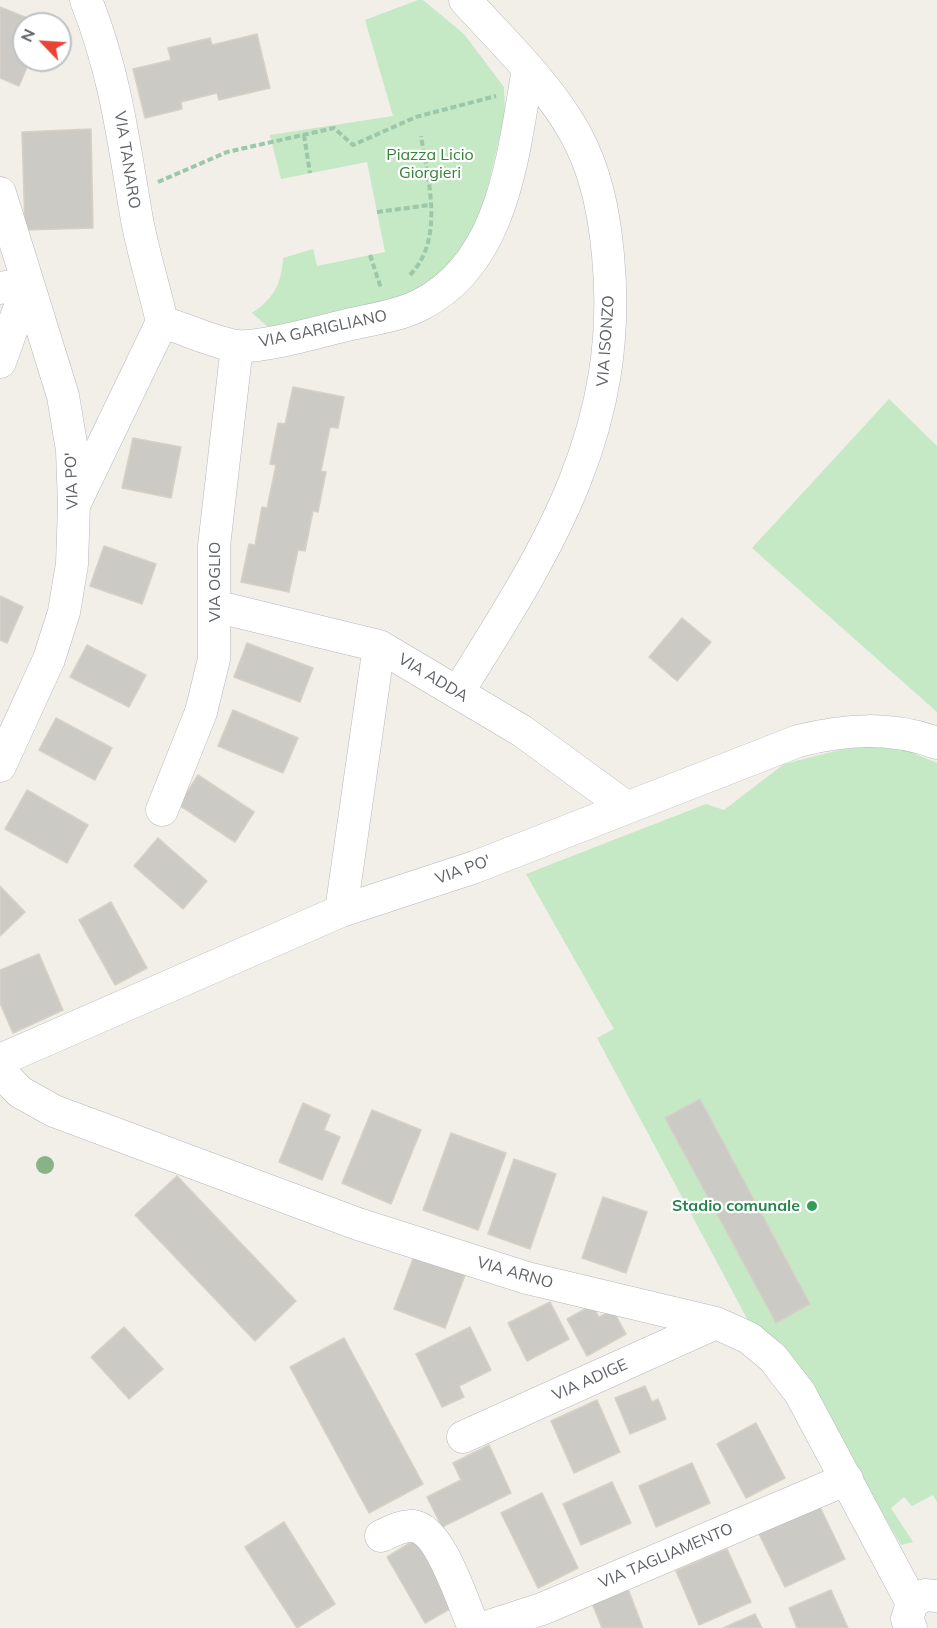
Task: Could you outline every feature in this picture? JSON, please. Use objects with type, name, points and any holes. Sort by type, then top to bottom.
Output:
[{"type":"street","name":"VIA TANARO","points":[[86,0],[105,51],[117,97],[133,193],[162,322]]},
{"type":"street","name":"VIA ISONZO","points":[[458,692],[516,599],[558,522],[589,445],[608,360],[609,269],[603,212],[594,174],[568,121],[526,79],[465,0]]},
{"type":"street","name":"VIA GARIGLIANO","points":[[162,322],[237,346],[295,338],[390,314],[418,306],[444,290],[482,245],[492,226],[501,200],[526,79]]},
{"type":"street","name":"VIA PO'","points":[[0,193],[14,286],[58,376],[66,410],[74,505],[70,580],[60,628],[42,675],[0,766]]},
{"type":"street","points":[[0,362],[14,286]]},
{"type":"street","points":[[74,505],[162,322]]},
{"type":"street","name":"VIA OGLIO","points":[[162,810],[208,687],[215,641],[215,526],[237,346]]},
{"type":"street","name":"VIA ADDA","points":[[214,606],[380,646],[522,731],[626,807]]},
{"type":"street","points":[[342,911],[380,646]]},
{"type":"street","name":"VIA PO'","points":[[0,1060],[342,911],[475,867],[787,745],[830,733],[878,730],[912,735],[937,743]]},
{"type":"street","name":"VIA ARNO","points":[[0,1071],[20,1092],[54,1111],[358,1224],[527,1278],[717,1323],[757,1343],[781,1367],[817,1421],[920,1609]]},
{"type":"street","name":"VIA ADIGE","points":[[463,1437],[717,1323]]},
{"type":"street","name":"VIA TAGLIAMENTO","points":[[483,1628],[546,1618],[847,1479]]},
{"type":"street","points":[[381,1536],[408,1526],[421,1528],[429,1534],[439,1548],[474,1628]]},
{"type":"path","points":[[133,193],[227,152],[334,128],[353,145],[416,117],[526,79]]},
{"type":"path","points":[[304,135],[310,173]]},
{"type":"path","points":[[406,279],[414,271],[428,246],[430,205],[421,136]]},
{"type":"path","points":[[377,212],[430,205]]},
{"type":"path","points":[[370,255],[390,314]]},
{"type":"green space","name":"Piazza Licio Giorgieri","points":[[423,0],[464,34],[504,87],[505,114],[479,225],[462,252],[419,291],[274,332],[252,313],[266,302],[275,290],[281,276],[283,258],[313,249],[317,266],[385,252],[367,162],[281,179],[270,135],[393,116],[365,20]]},
{"type":"green space","points":[[889,399],[937,446],[937,712],[752,548]]},
{"type":"green space","name":"Stadio comunale","points":[[872,746],[911,752],[937,763],[937,1502],[933,1495],[912,1506],[904,1497],[891,1508],[913,1542],[901,1545],[783,1344],[751,1326],[597,1038],[614,1029],[526,874],[706,804],[724,810],[784,764],[844,749]]},
{"type":"building","points":[[0,7],[12,12],[12,72],[25,72],[19,86],[0,78]]},
{"type":"building","points":[[257,34],[270,88],[219,100],[217,93],[181,102],[182,109],[145,118],[133,69],[171,60],[168,48],[210,38],[212,45]]},
{"type":"building","points":[[91,129],[93,228],[25,230],[22,132]]},
{"type":"building","points":[[293,387],[344,397],[338,428],[330,427],[321,471],[326,472],[318,512],[313,511],[305,551],[298,550],[289,592],[241,582],[249,544],[255,545],[262,507],[267,508],[276,465],[270,464],[278,423],[285,424]]},
{"type":"building","points":[[133,438],[181,447],[171,498],[122,488]]},
{"type":"building","points":[[104,546],[156,564],[142,604],[90,586]]},
{"type":"building","points":[[0,596],[23,607],[7,643],[0,640]]},
{"type":"building","points":[[682,618],[711,642],[677,681],[649,657]]},
{"type":"building","points":[[247,643],[313,668],[300,702],[234,677]]},
{"type":"building","points":[[87,645],[146,675],[129,707],[70,677]]},
{"type":"building","points":[[233,710],[298,738],[283,773],[218,746]]},
{"type":"building","points":[[56,718],[112,748],[95,780],[39,750]]},
{"type":"building","points":[[198,775],[254,812],[235,842],[179,805]]},
{"type":"building","points":[[27,790],[88,825],[67,863],[5,829]]},
{"type":"building","points":[[158,838],[207,881],[183,909],[134,866]]},
{"type":"building","points":[[0,886],[25,912],[0,936]]},
{"type":"building","points":[[111,902],[147,968],[115,985],[79,920]]},
{"type":"building","points":[[39,954],[63,1010],[13,1033],[0,1003],[0,970]]},
{"type":"building","points":[[700,1099],[810,1304],[776,1323],[665,1118]]},
{"type":"building","points":[[303,1103],[330,1115],[324,1130],[340,1137],[322,1180],[279,1162]]},
{"type":"building","points":[[372,1110],[421,1130],[391,1204],[342,1183]]},
{"type":"building","points":[[451,1133],[506,1153],[478,1230],[423,1210]]},
{"type":"building","points":[[514,1159],[556,1174],[530,1249],[488,1234]]},
{"type":"building","points":[[177,1176],[296,1301],[255,1341],[135,1215]]},
{"type":"building","points":[[603,1197],[647,1212],[626,1273],[582,1258]]},
{"type":"building","points":[[416,1251],[467,1270],[445,1328],[394,1309]]},
{"type":"building","points":[[550,1302],[569,1339],[527,1361],[508,1323]]},
{"type":"building","points":[[592,1305],[599,1317],[613,1310],[626,1334],[587,1356],[567,1319]]},
{"type":"building","points":[[124,1327],[163,1369],[129,1399],[91,1357]]},
{"type":"building","points":[[470,1327],[491,1370],[459,1386],[464,1397],[442,1407],[416,1354]]},
{"type":"building","points":[[344,1338],[423,1484],[369,1513],[290,1367]]},
{"type":"building","points":[[645,1386],[652,1402],[658,1399],[666,1419],[630,1434],[615,1398]]},
{"type":"building","points":[[597,1400],[620,1452],[574,1473],[551,1421]]},
{"type":"building","points":[[756,1423],[785,1478],[746,1498],[717,1444]]},
{"type":"building","points":[[489,1445],[511,1493],[442,1527],[427,1497],[461,1480],[453,1463]]},
{"type":"building","points":[[692,1463],[710,1503],[656,1527],[639,1486]]},
{"type":"building","points":[[612,1482],[631,1523],[581,1545],[563,1504]]},
{"type":"building","points":[[542,1493],[578,1568],[538,1588],[501,1513]]},
{"type":"building","points":[[819,1505],[845,1559],[785,1587],[759,1534]]},
{"type":"building","points":[[284,1522],[335,1604],[297,1628],[245,1547]]},
{"type":"building","points":[[418,1538],[457,1605],[425,1623],[387,1557]]},
{"type":"building","points":[[727,1549],[751,1602],[699,1625],[676,1571]]},
{"type":"building","points":[[628,1589],[643,1628],[602,1628],[592,1603]]},
{"type":"building","points":[[831,1590],[848,1628],[797,1628],[789,1608]]},
{"type":"building","points":[[755,1614],[762,1628],[723,1628]]},
{"type":"place","name":"Stadio comunale","points":[[812,1206]]}]
